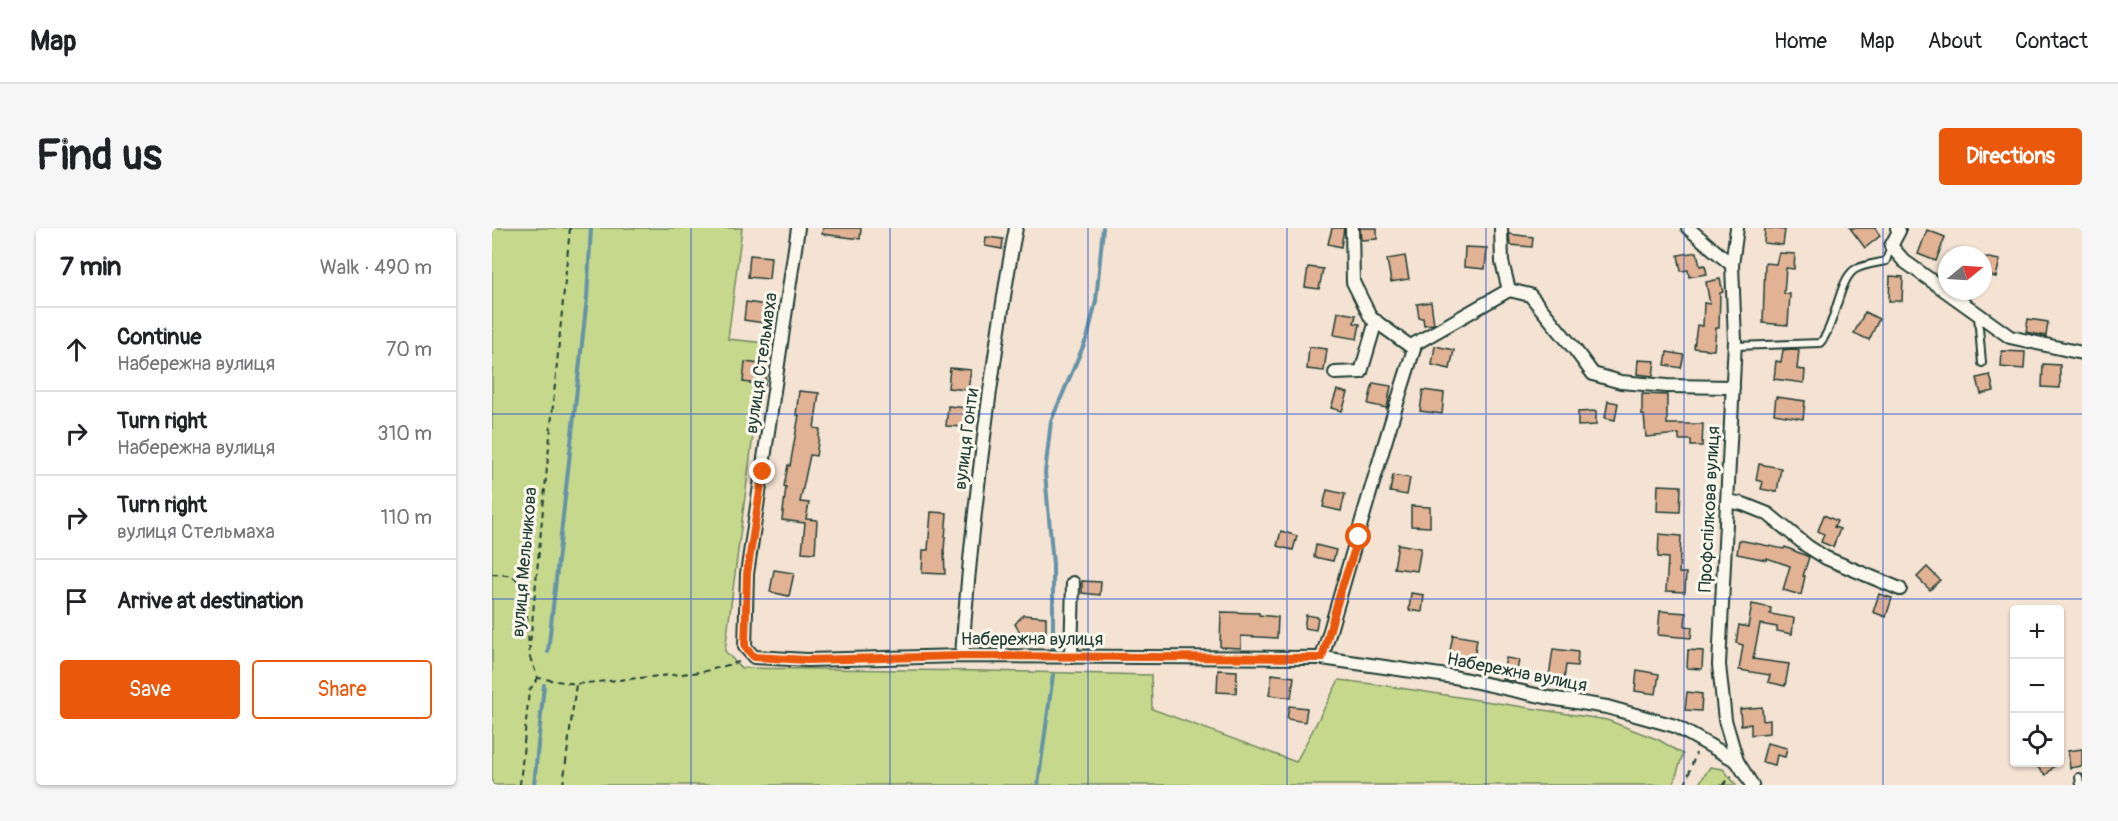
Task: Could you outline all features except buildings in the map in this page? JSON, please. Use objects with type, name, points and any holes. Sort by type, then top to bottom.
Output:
[{"type":"street","name":"вулиця Стельмаха","points":[[754,657],[745,647],[747,574],[798,228]]},
{"type":"street","name":"вулиця Гонти","points":[[962,656],[969,560],[986,425],[1006,278],[1016,228]]},
{"type":"street","points":[[1322,658],[1359,537],[1369,492],[1414,349],[1371,318],[1353,282],[1353,228]]},
{"type":"street","points":[[1501,228],[1502,262],[1509,290]]},
{"type":"street","points":[[1688,228],[1732,265]]},
{"type":"street","name":"Профспілкова вулиця","points":[[1737,228],[1732,265],[1735,346],[1719,665],[1725,720],[1737,761],[1752,785]]},
{"type":"street","points":[[1899,229],[1891,246],[1904,261],[1978,316],[2010,337],[2082,353]]},
{"type":"street","points":[[1412,346],[1509,290],[1530,295],[1593,374],[1621,382],[1667,386],[1733,387]]},
{"type":"street","points":[[1335,373],[1361,372],[1376,321]]},
{"type":"street","points":[[1728,501],[1768,514],[1807,546],[1826,558],[1900,590]]},
{"type":"street","points":[[1071,657],[1073,583]]},
{"type":"street","name":"Набережна вулиця","points":[[754,657],[807,660],[962,656],[1322,658],[1454,677],[1550,698],[1607,707],[1675,726],[1737,761]]},
{"type":"lane","points":[[1735,346],[1820,343],[1827,335],[1844,285],[1854,271],[1886,261],[1891,246]]},
{"type":"lane","points":[[1978,316],[1982,363]]},
{"type":"lane","points":[[2079,777],[2080,785]]},
{"type":"path","name":"вулиця Мельникова","points":[[538,678],[529,655],[570,228]]},
{"type":"path","points":[[492,574],[512,576],[520,584],[525,599],[529,655]]},
{"type":"path","points":[[520,785],[529,691],[538,678],[576,684],[702,672],[754,657]]},
{"type":"path","points":[[563,785],[576,684]]},
{"type":"path","points":[[1685,785],[1701,739]]},
{"type":"green space","points":[[492,228],[742,228],[728,339],[765,343],[725,651],[741,668],[1151,675],[1152,709],[1296,762],[1339,680],[1381,685],[1607,720],[1659,740],[1683,754],[1673,785],[492,785]]},
{"type":"green space","points":[[1710,767],[1723,769],[1736,785],[1698,785]]},
{"type":"waterway","points":[[548,652],[587,298],[591,228]]},
{"type":"waterway","points":[[1053,653],[1053,564],[1045,473],[1051,421],[1088,335],[1096,301],[1103,228]]},
{"type":"waterway","points":[[1038,785],[1053,675]]},
{"type":"waterway","points":[[534,785],[544,685]]},
{"type":"route","points":[[763,472],[747,574],[745,647],[754,657],[807,660],[962,656],[1322,658],[1359,537]]}]
